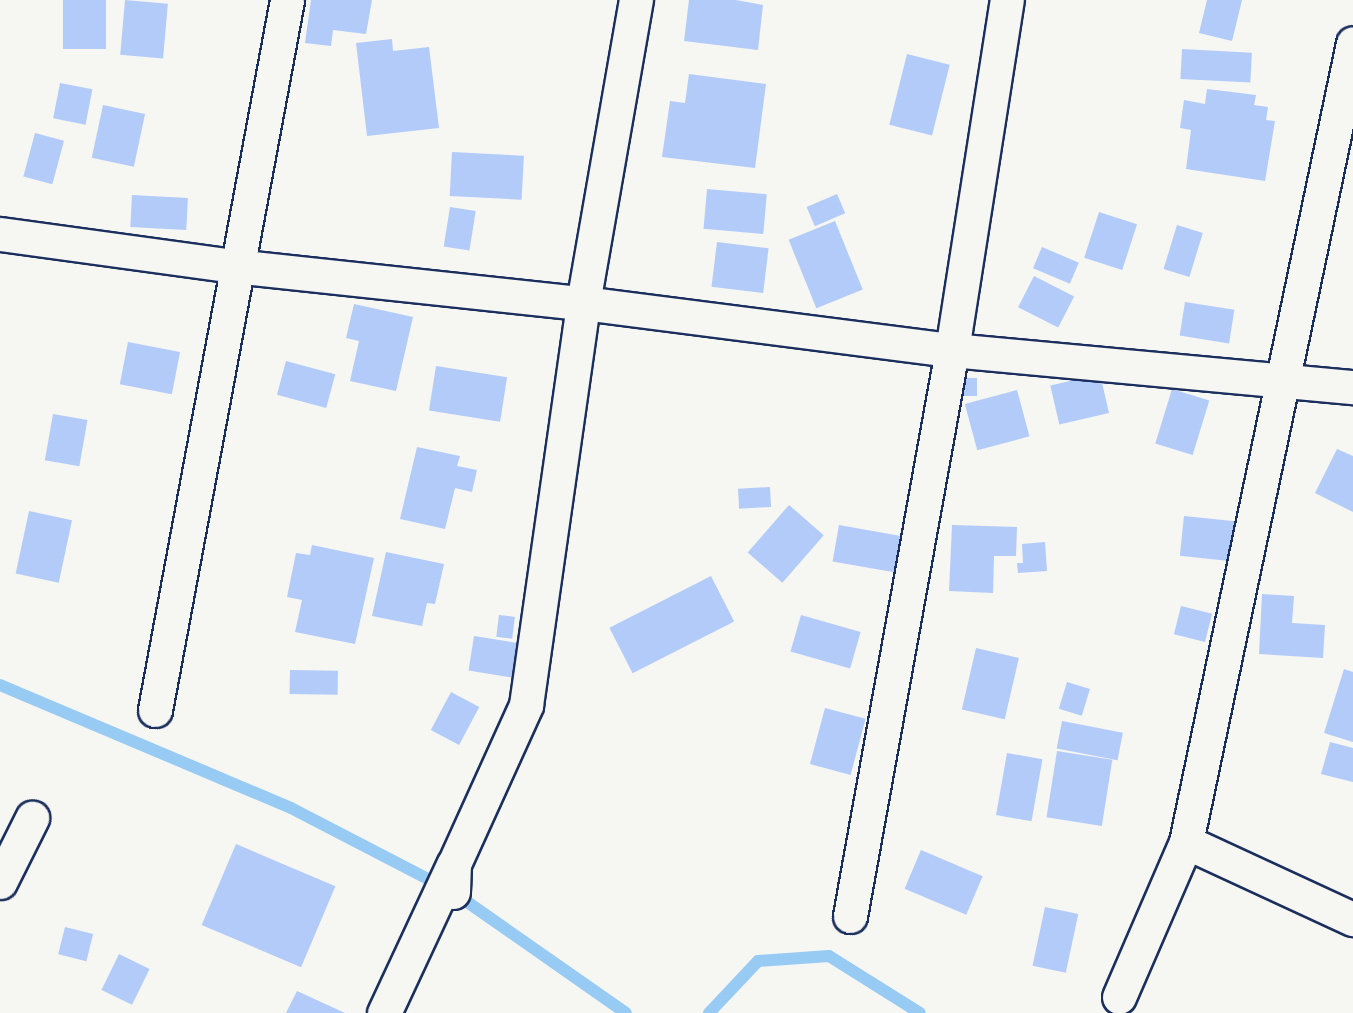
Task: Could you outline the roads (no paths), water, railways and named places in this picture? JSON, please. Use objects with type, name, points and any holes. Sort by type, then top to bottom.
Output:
[{"type":"street","points":[[155,710],[234,266],[287,0]]},
{"type":"street","points":[[384,1013],[447,887],[526,705],[583,303],[636,0]]},
{"type":"street","points":[[850,916],[952,350],[1007,0]]},
{"type":"street","points":[[1119,997],[1186,842],[1286,379],[1353,44]]},
{"type":"street","points":[[0,234],[234,266],[583,303],[952,350],[1286,379],[1353,387]]},
{"type":"street","points":[[0,882],[32,818]]},
{"type":"street","points":[[1186,842],[1353,919]]},
{"type":"waterway","points":[[0,685],[291,808],[453,892],[626,1013]]},
{"type":"waterway","points":[[709,1013],[758,961],[829,956],[920,1013]]}]
